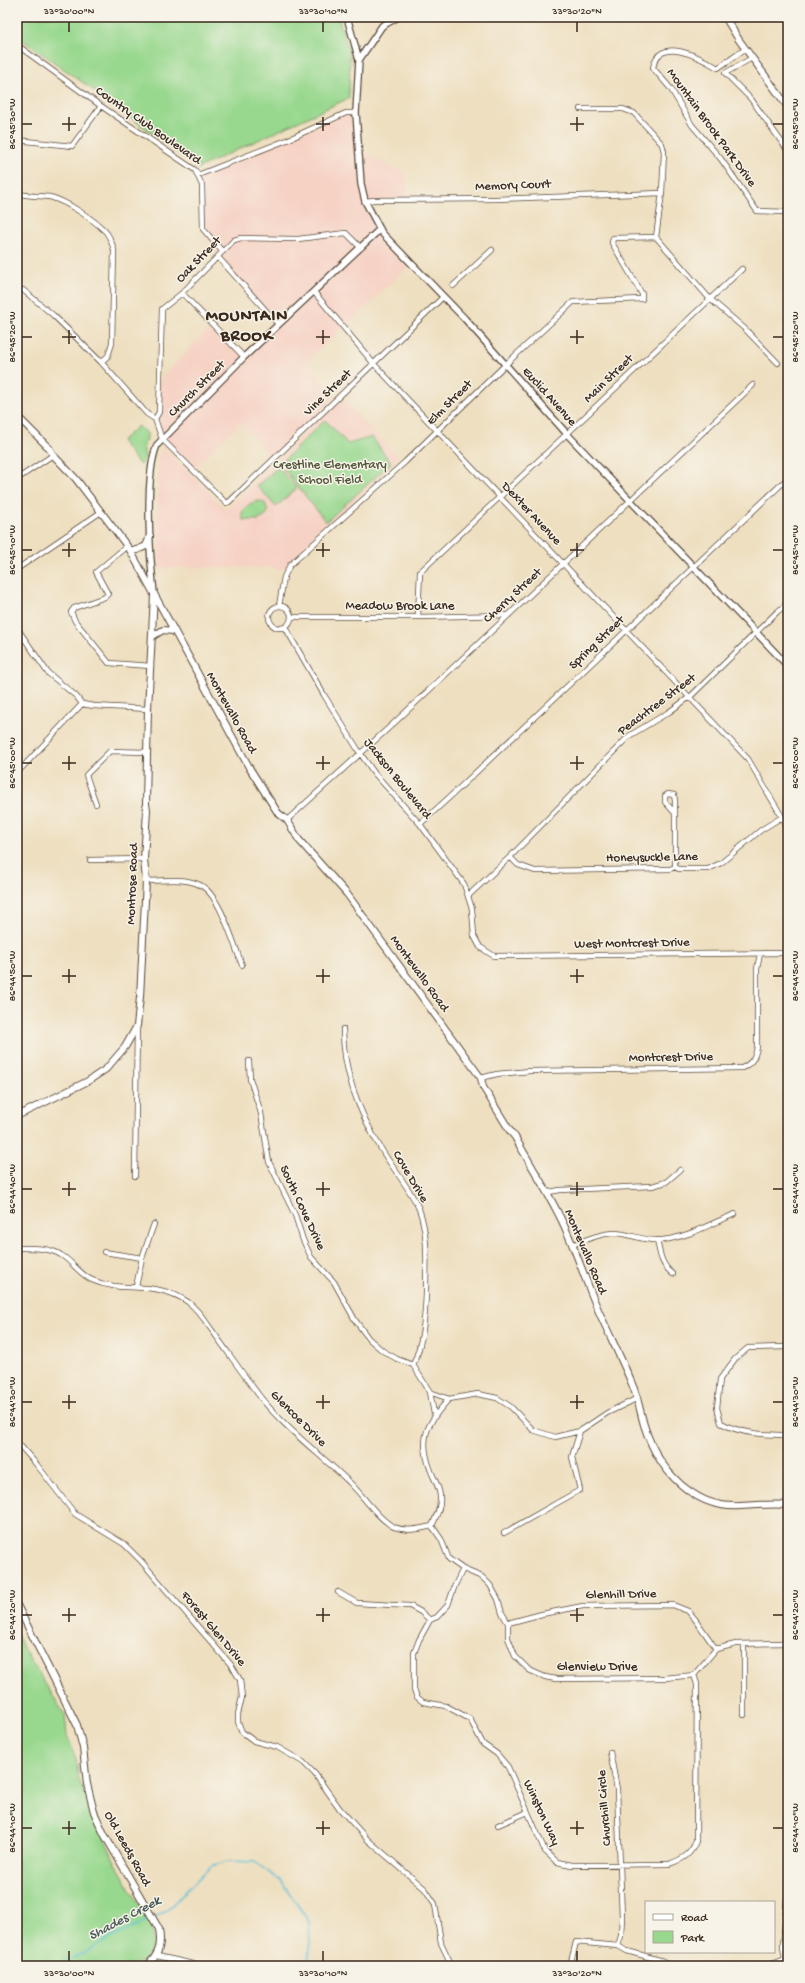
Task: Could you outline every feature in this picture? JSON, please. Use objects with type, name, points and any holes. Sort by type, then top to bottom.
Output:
[{"type":"main road","points":[[725,17],[745,49],[788,106]]},
{"type":"main road","name":"Montevallo Road","points":[[17,416],[49,448],[53,455],[76,479],[128,548],[250,769],[278,813],[286,820],[299,840],[347,894],[481,1078],[483,1087],[515,1137],[540,1182],[548,1192],[550,1200],[561,1220],[638,1398],[644,1425],[655,1452],[670,1475],[690,1491],[718,1506],[735,1507],[770,1503],[788,1505]]},
{"type":"main road","points":[[128,548],[137,550],[146,546],[150,536]]},
{"type":"main road","name":"Montrose Road","points":[[136,1026],[140,997],[146,881],[144,859],[147,810],[148,709],[153,636],[154,593]]},
{"type":"main road","points":[[153,636],[163,630],[173,631]]},
{"type":"main road","points":[[17,1115],[88,1081],[106,1068],[127,1044],[136,1026]]},
{"type":"main road","name":"Old Leeds Road","points":[[17,1605],[77,1725],[83,1748],[87,1784],[94,1812],[104,1834],[159,1929],[160,1937],[157,1956]]},
{"type":"main road","points":[[147,1966],[157,1956]]},
{"type":"street","points":[[347,17],[359,60]]},
{"type":"street","points":[[359,60],[382,26],[398,17]]},
{"type":"street","name":"Country Club Boulevard","points":[[17,45],[101,106],[189,166],[198,175],[202,185],[203,229],[222,251]]},
{"type":"street","points":[[745,49],[718,68],[751,99],[788,151]]},
{"type":"street","name":"Mountain Brook Park Drive","points":[[718,68],[687,54],[675,50],[668,50],[659,53],[654,60],[653,68],[671,89],[692,124],[721,159],[758,211],[788,212]]},
{"type":"street","points":[[725,73],[752,58]]},
{"type":"street","name":"Euclid Avenue","points":[[359,60],[356,113],[361,184],[365,201],[380,229],[390,242],[567,434],[788,666]]},
{"type":"street","points":[[17,140],[56,143],[72,146],[101,106]]},
{"type":"street","points":[[580,109],[623,109],[634,114],[662,144],[664,152],[662,193],[656,237],[709,298],[745,329],[778,363]]},
{"type":"street","points":[[198,175],[286,140],[346,113],[356,113]]},
{"type":"street","points":[[17,193],[25,196],[49,197],[61,200],[93,221],[110,238],[114,250],[112,343],[108,356],[101,362]]},
{"type":"street","name":"Memory Court","points":[[365,201],[496,199],[662,193]]},
{"type":"street","name":"Church Street","points":[[154,593],[150,563],[150,488],[153,454],[157,445],[278,324],[380,229]]},
{"type":"street","name":"Oak Street","points":[[155,419],[159,412],[162,309],[182,293],[234,240],[241,238],[298,239],[346,233],[361,248]]},
{"type":"street","name":"Elm Street","points":[[279,606],[284,577],[290,565],[438,431],[505,365],[573,302],[642,299],[642,294],[612,243],[613,238],[656,237]]},
{"type":"street","points":[[453,286],[492,250]]},
{"type":"street","points":[[218,257],[278,324]]},
{"type":"street","name":"Main Street","points":[[418,617],[420,572],[709,298],[742,269]]},
{"type":"street","points":[[23,290],[53,316],[101,362],[147,414],[155,419],[162,439]]},
{"type":"street","name":"Dexter Avenue","points":[[314,292],[374,364],[748,759],[788,827]]},
{"type":"street","points":[[182,293],[244,357]]},
{"type":"street","name":"Vine Street","points":[[162,439],[226,503],[229,502],[443,298]]},
{"type":"street","name":"Cherry Street","points":[[286,820],[509,615],[752,385]]},
{"type":"street","points":[[17,479],[53,455]]},
{"type":"street","name":"Spring Street","points":[[420,824],[788,478]]},
{"type":"street","points":[[17,569],[101,512]]},
{"type":"street","points":[[128,548],[96,572],[108,594],[105,597],[74,608],[71,612],[75,622],[109,664],[151,666]]},
{"type":"street","name":"Peachtree Street","points":[[469,895],[510,857],[629,736],[670,712],[788,603]]},
{"type":"street","points":[[279,606],[286,608],[291,617],[285,627],[275,627],[270,622],[271,611],[279,606]]},
{"type":"street","name":"Meadow Brook Lane","points":[[291,617],[509,615]]},
{"type":"street","name":"Jackson Boulevard","points":[[285,627],[324,695],[360,753],[375,774],[420,824],[457,874],[469,895],[472,909],[472,929],[480,947]]},
{"type":"street","points":[[17,628],[48,673],[76,696],[82,704],[148,709]]},
{"type":"street","points":[[17,773],[82,704]]},
{"type":"street","points":[[96,804],[86,775],[110,750],[147,752]]},
{"type":"street","points":[[674,812],[675,867]]},
{"type":"street","name":"Honeysuckle Lane","points":[[510,857],[518,865],[535,871],[670,869],[675,867],[679,869],[708,869],[721,863],[761,830],[782,817]]},
{"type":"street","points":[[90,860],[144,859]]},
{"type":"street","points":[[146,881],[189,882],[200,884],[208,890],[216,901],[242,965]]},
{"type":"street","name":"West Montcrest Drive","points":[[480,947],[494,956],[504,957],[788,953]]},
{"type":"street","name":"Montcrest Drive","points":[[481,1078],[496,1074],[530,1071],[742,1068],[749,1064],[755,1057],[757,1047],[757,969],[760,954]]},
{"type":"street","name":"Montrose Road","points":[[135,1176],[136,1026]]},
{"type":"street","name":"Cove Drive","points":[[343,1029],[344,1053],[351,1086],[382,1152],[418,1209],[427,1243],[425,1308],[420,1343],[413,1365]]},
{"type":"street","points":[[127,1044],[134,1042],[137,1043]]},
{"type":"street","name":"South Cove Drive","points":[[249,1061],[250,1079],[261,1113],[269,1162],[295,1215],[302,1240],[312,1257],[334,1282],[355,1320],[369,1339],[383,1351],[413,1365]]},
{"type":"street","points":[[548,1192],[560,1190],[652,1186],[666,1182],[680,1170]]},
{"type":"street","points":[[572,1245],[595,1236],[616,1233],[634,1238],[657,1240],[675,1238],[735,1214]]},
{"type":"street","points":[[136,1287],[142,1258],[154,1224]]},
{"type":"street","points":[[657,1240],[660,1257],[665,1268],[673,1274]]},
{"type":"street","name":"Glencoe Drive","points":[[17,1248],[38,1248],[61,1254],[78,1271],[92,1280],[106,1284],[166,1290],[188,1302],[207,1324],[262,1399],[287,1427],[349,1482],[383,1519],[392,1526],[404,1530],[414,1530],[432,1526]]},
{"type":"street","points":[[104,1252],[142,1258]]},
{"type":"street","points":[[788,1347],[748,1348],[735,1359],[720,1379],[717,1408],[722,1424],[733,1430],[768,1435],[788,1435]]},
{"type":"street","points":[[413,1365],[430,1392],[434,1414]]},
{"type":"street","points":[[430,1392],[449,1399],[478,1394],[496,1398],[511,1407],[533,1430],[555,1437],[580,1431],[608,1413],[638,1398]]},
{"type":"street","points":[[432,1526],[440,1505],[440,1495],[426,1458],[424,1437],[434,1414],[449,1399]]},
{"type":"street","points":[[504,1534],[580,1490],[572,1457],[580,1431]]},
{"type":"street","name":"Forest Glen Drive","points":[[17,1442],[75,1514],[124,1544],[141,1561],[232,1666],[240,1680],[242,1697],[238,1714],[238,1722],[242,1732],[254,1742],[276,1747],[303,1762],[315,1774],[340,1809],[368,1840],[425,1889],[435,1904],[441,1943],[452,1966]]},
{"type":"street","name":"Glenview Drive","points":[[432,1526],[441,1538],[450,1559],[463,1569],[482,1577],[490,1585],[498,1599],[502,1613],[508,1623],[508,1638],[515,1656],[529,1670],[545,1677],[556,1679],[665,1678],[694,1675]]},
{"type":"street","name":"Winston Way","points":[[463,1569],[455,1585],[448,1606],[438,1617],[430,1620],[419,1640],[414,1653],[414,1690],[417,1697],[423,1702],[446,1706],[470,1719],[483,1744],[497,1754],[508,1767],[545,1851],[557,1862],[572,1865],[670,1864],[685,1859],[693,1849],[696,1841],[697,1692],[697,1684],[694,1675]]},
{"type":"street","points":[[338,1592],[358,1603],[410,1606],[421,1612],[430,1620]]},
{"type":"street","name":"Glenhill Drive","points":[[508,1623],[542,1614],[583,1606],[673,1606],[688,1611],[696,1619],[716,1649]]},
{"type":"street","points":[[694,1675],[716,1649],[736,1644],[788,1643]]},
{"type":"street","points":[[744,1644],[744,1715]]},
{"type":"street","name":"Churchill Circle","points":[[610,1752],[617,1789],[622,1917],[621,1936],[618,1946]]},
{"type":"street","points":[[498,1825],[528,1812]]},
{"type":"street","points":[[767,1966],[786,1958],[782,1947],[788,1884]]},
{"type":"street","points":[[570,1966],[576,1942],[618,1946],[627,1951],[663,1961],[672,1966]]},
{"type":"street","points":[[157,1956],[203,1966]]},
{"type":"shaded area","points":[[346,113],[356,113],[359,150],[406,174],[408,199],[366,201],[386,238],[411,265],[305,363],[337,396],[272,458],[240,423],[192,470],[162,439],[159,412],[160,379],[213,325],[244,357],[278,325],[218,257],[203,229],[196,181]]},
{"type":"shaded area","points":[[341,398],[399,458],[282,570],[266,567],[158,568],[158,460],[163,446],[226,510]]},
{"type":"green space","points":[[17,17],[338,17],[350,55],[349,98],[198,168],[115,106],[105,101],[99,94],[17,36]]},
{"type":"green space","name":"Crestline Elementary School Field","points":[[325,420],[348,444],[372,437],[391,463],[326,522],[280,464]]},
{"type":"green space","points":[[138,426],[147,433],[147,439],[143,446],[145,458],[140,465],[121,441]]},
{"type":"green space","points":[[278,467],[297,488],[276,507],[257,486]]},
{"type":"green space","points":[[260,501],[265,503],[268,511],[266,516],[259,520],[243,520],[242,513],[246,508],[254,502]]},
{"type":"green space","points":[[17,1633],[24,1650],[65,1715],[67,1735],[76,1759],[79,1780],[116,1864],[153,1928],[154,1943],[147,1958],[134,1966],[17,1966]]},
{"type":"waterway","points":[[326,17],[334,18]]},
{"type":"waterway","name":"Shades Creek","points":[[155,1917],[166,1911],[211,1866],[227,1861],[255,1862],[282,1882],[309,1922],[310,1950],[307,1966]]},
{"type":"waterway","name":"Shades Creek","points":[[57,1966],[151,1918]]},
{"type":"district","name":"MOUNTAIN BROOK","points":[[247,327]]}]
